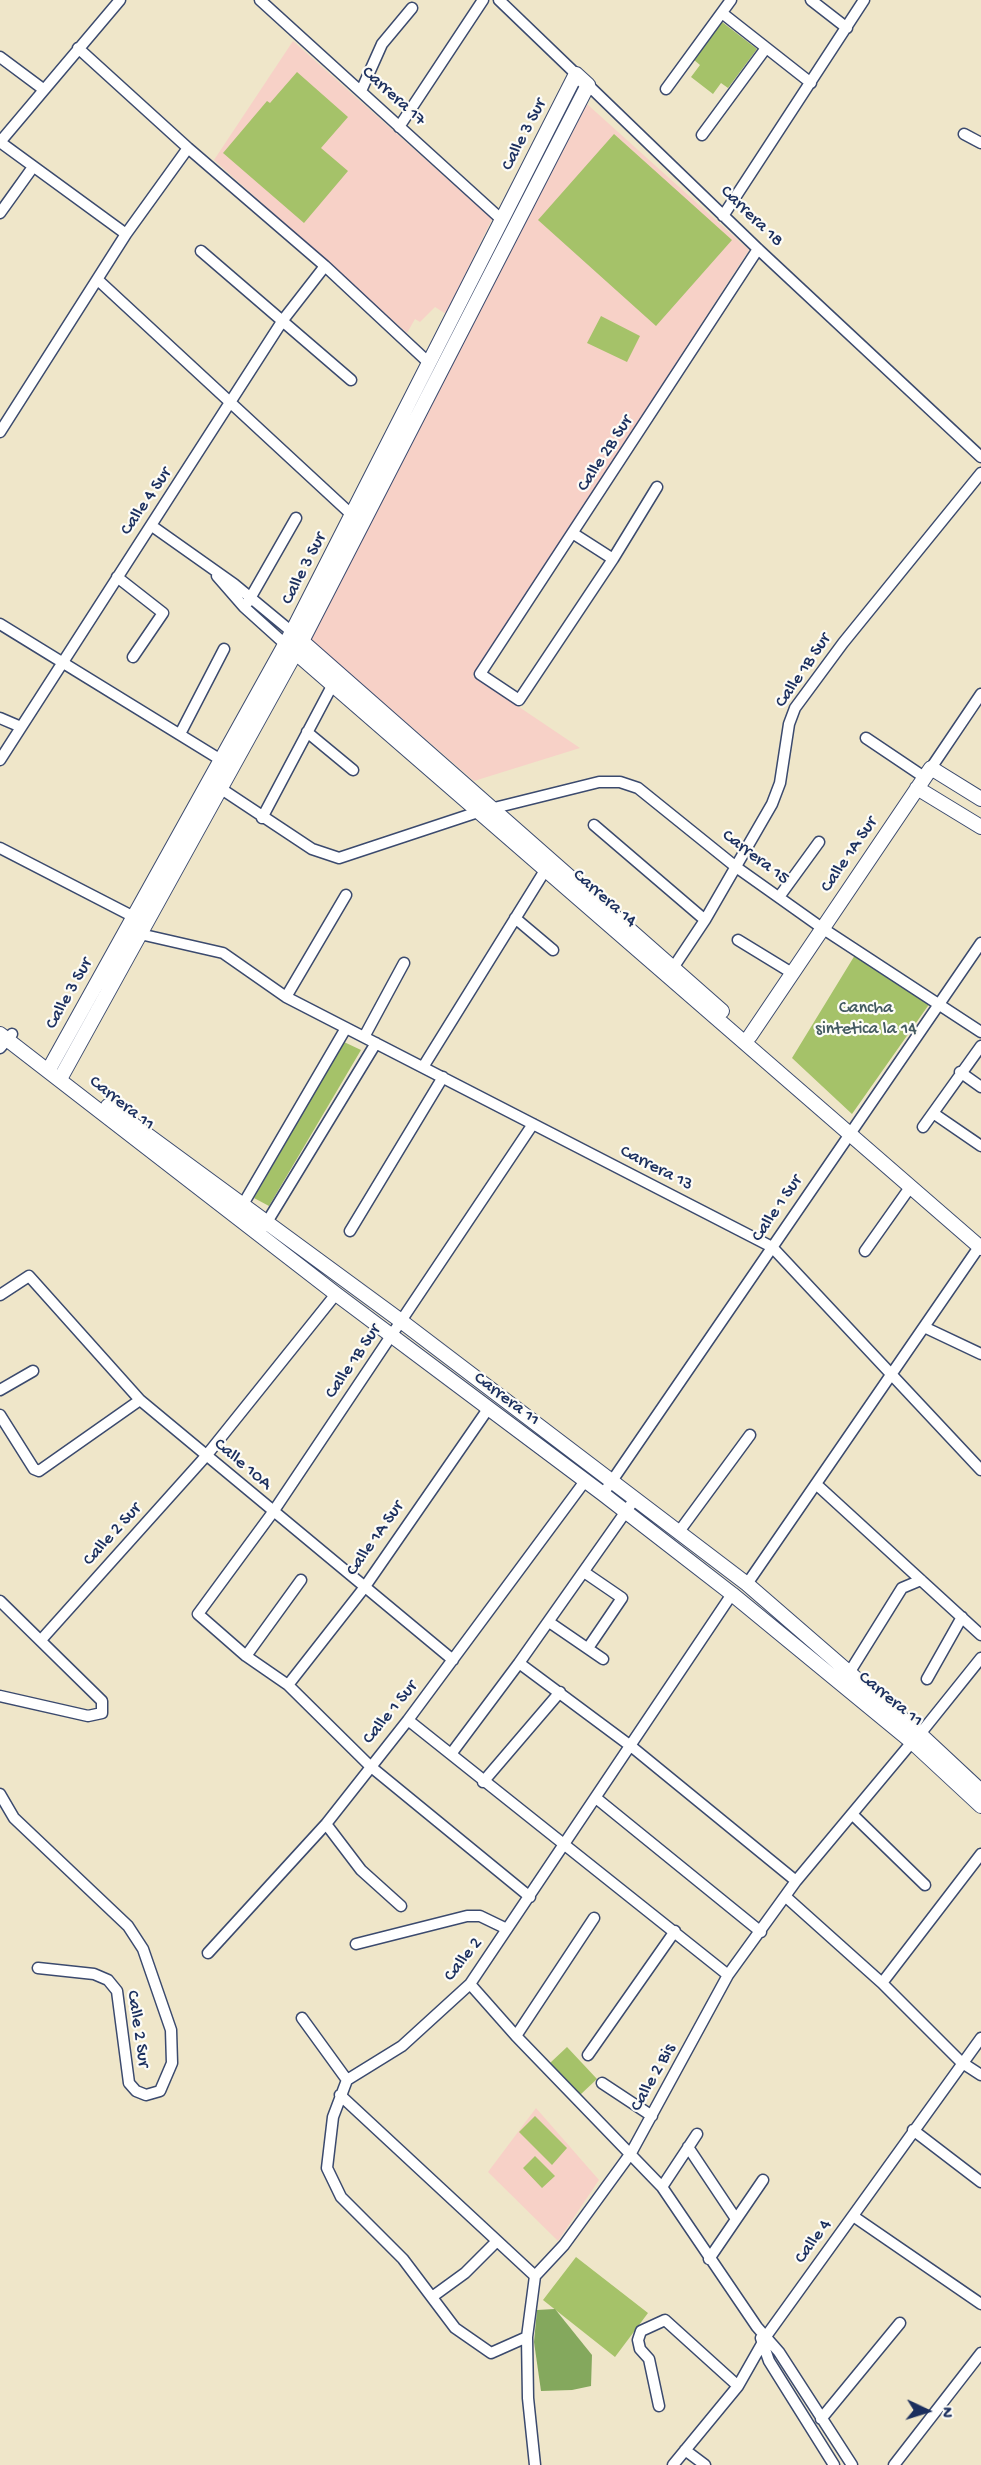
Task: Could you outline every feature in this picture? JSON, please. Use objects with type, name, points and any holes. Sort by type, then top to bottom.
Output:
[{"type":"street","points":[[120,0],[0,142],[126,234]]},
{"type":"street","name":"Carrera 17","points":[[260,0],[502,220]]},
{"type":"street","points":[[399,127],[483,0]]},
{"type":"street","name":"Carrera 18","points":[[499,0],[723,216],[981,457]]},
{"type":"street","points":[[666,89],[732,0]]},
{"type":"street","points":[[811,0],[847,28]]},
{"type":"street","points":[[723,216],[864,0]]},
{"type":"street","points":[[361,92],[382,44],[412,8]]},
{"type":"street","points":[[722,13],[811,83]]},
{"type":"street","points":[[78,48],[188,148],[325,266],[429,363]]},
{"type":"street","points":[[702,135],[766,48]]},
{"type":"street","points":[[0,57],[43,89]]},
{"type":"street","name":"Calle 3 Sur","points":[[50,1067],[221,760],[294,642],[352,515],[429,363],[451,336],[502,220],[576,74]]},
{"type":"street","name":"Calle 3 Sur","points":[[62,1076],[220,788],[451,336],[588,85]]},
{"type":"street","points":[[964,134],[981,143]]},
{"type":"street","points":[[0,432],[126,234],[188,148]]},
{"type":"street","points":[[0,213],[33,167]]},
{"type":"street","name":"Calle 2B Sur","points":[[613,560],[519,700],[480,674],[574,534],[758,249]]},
{"type":"street","points":[[201,251],[351,380]]},
{"type":"street","name":"Calle 4 Sur","points":[[0,760],[283,320],[325,266]]},
{"type":"street","points":[[98,280],[352,515]]},
{"type":"street","name":"Calle 1B Sur","points":[[670,972],[705,920],[772,804],[780,783],[789,724],[795,708],[843,643],[981,473]]},
{"type":"street","points":[[574,534],[613,560],[657,487]]},
{"type":"street","points":[[248,602],[296,518]]},
{"type":"street","name":"Carrera 14","points":[[152,526],[211,569],[294,642],[492,808],[548,866]]},
{"type":"street","points":[[117,577],[162,613],[133,657]]},
{"type":"street","points":[[0,624],[221,760]]},
{"type":"street","name":"Carrera 14","points":[[294,642],[333,684],[478,812],[548,866],[981,1244]]},
{"type":"street","points":[[180,734],[224,649]]},
{"type":"street","points":[[262,818],[333,684]]},
{"type":"street","name":"Calle 1A Sur","points":[[750,1036],[924,778],[979,702]]},
{"type":"street","points":[[0,718],[21,728]]},
{"type":"street","points":[[307,732],[353,770]]},
{"type":"street","points":[[866,738],[924,778],[981,827]]},
{"type":"street","points":[[924,778],[981,799]]},
{"type":"street","name":"Carrera 15","points":[[220,788],[312,849],[339,858],[492,808],[599,782],[620,782],[638,788],[736,867],[822,928],[940,1003],[981,1032]]},
{"type":"street","points":[[594,825],[705,920]]},
{"type":"street","points":[[779,897],[819,842]]},
{"type":"street","points":[[0,848],[134,917]]},
{"type":"street","points":[[423,1067],[548,866]]},
{"type":"street","points":[[286,996],[346,895]]},
{"type":"street","points":[[515,918],[554,950]]},
{"type":"street","name":"Carrera 13","points":[[140,934],[223,953],[254,977],[286,996],[772,1247],[981,1470]]},
{"type":"street","points":[[738,940],[792,973]]},
{"type":"street","name":"Calle 1 Sur","points":[[607,1488],[981,943]]},
{"type":"street","points":[[364,1037],[404,963]]},
{"type":"street","name":"Carrera 14","points":[[670,972],[750,1036],[789,1074]]},
{"type":"street","name":"Carrera 11","points":[[0,1025],[5,1039],[50,1067],[263,1229],[401,1321],[607,1488],[626,1512],[981,1791]]},
{"type":"street","points":[[242,1206],[346,1028]]},
{"type":"street","points":[[263,1229],[376,1043]]},
{"type":"street","points":[[923,1126],[981,1046]]},
{"type":"street","points":[[960,1072],[981,1087]]},
{"type":"street","name":"Carrera 11","points":[[62,1076],[242,1206],[263,1229],[336,1294],[585,1481],[634,1500],[747,1584],[849,1673],[981,1806]]},
{"type":"street","points":[[350,1231],[443,1077]]},
{"type":"street","points":[[933,1113],[981,1146]]},
{"type":"street","name":"Calle 1B Sur","points":[[246,1656],[198,1614],[273,1512],[533,1125]]},
{"type":"street","name":"Carrera 14","points":[[853,1130],[911,1186],[981,1244]]},
{"type":"street","points":[[864,1251],[911,1186]]},
{"type":"street","points":[[747,1584],[981,1244]]},
{"type":"street","name":"Calle 10A","points":[[0,1295],[29,1276],[140,1400],[453,1660]]},
{"type":"street","name":"Calle 2 Sur","points":[[41,1640],[206,1456],[336,1294]]},
{"type":"street","points":[[924,1327],[981,1354]]},
{"type":"street","points":[[0,1390],[33,1371]]},
{"type":"street","points":[[0,1415],[34,1469],[39,1471],[140,1400]]},
{"type":"street","name":"Calle 1A Sur","points":[[288,1685],[364,1588],[488,1409]]},
{"type":"street","points":[[678,1533],[750,1435]]},
{"type":"street","name":"Calle 1 Sur","points":[[208,1953],[326,1824],[408,1720],[585,1481]]},
{"type":"street","points":[[816,1484],[981,1635]]},
{"type":"street","points":[[451,1754],[549,1622],[634,1500]]},
{"type":"street","points":[[584,1572],[622,1598],[588,1648]]},
{"type":"street","points":[[301,1580],[246,1656],[288,1685],[370,1766],[530,1897]]},
{"type":"street","points":[[849,1673],[902,1588],[921,1580]]},
{"type":"street","name":"Calle 2","points":[[346,2080],[402,2046],[470,1984],[632,1747],[732,1594]]},
{"type":"street","points":[[0,1601],[102,1701],[102,1713],[88,1716],[0,1696]]},
{"type":"street","points":[[927,1679],[962,1617]]},
{"type":"street","points":[[549,1622],[603,1659]]},
{"type":"street","name":"Calle 2 Bis","points":[[535,2276],[564,2245],[630,2153],[728,1976],[796,1881],[981,1658]]},
{"type":"street","points":[[519,1663],[632,1747],[796,1881]]},
{"type":"street","points":[[483,1782],[560,1692]]},
{"type":"street","points":[[408,1720],[483,1782],[675,1931],[728,1976]]},
{"type":"street","name":"Calle 2 Sur","points":[[0,1794],[14,1818],[128,1926],[143,1950],[171,2030],[172,2063],[160,2091],[146,2095],[136,2091],[129,2083],[117,1991],[108,1980],[94,1974],[38,1968]]},
{"type":"street","points":[[596,1798],[761,1932]]},
{"type":"street","points":[[852,1814],[925,1885]]},
{"type":"street","points":[[326,1824],[361,1870],[402,1906]]},
{"type":"street","points":[[882,1983],[981,1854]]},
{"type":"street","points":[[786,1897],[882,1983],[961,2062],[981,2074]]},
{"type":"street","points":[[356,1944],[467,1916],[480,1916],[507,1929]]},
{"type":"street","points":[[516,2036],[594,1918]]},
{"type":"street","points":[[588,2055],[675,1931]]},
{"type":"street","points":[[470,1984],[516,2036],[662,2187],[709,2259],[852,2465]]},
{"type":"street","points":[[302,2018],[346,2080],[333,2117],[327,2168],[341,2198],[403,2259],[455,2328],[491,2353],[527,2337]]},
{"type":"street","name":"Calle 4","points":[[673,2465],[738,2386],[764,2339],[961,2062],[981,2038]]},
{"type":"street","points":[[602,2083],[652,2116]]},
{"type":"street","points":[[340,2095],[535,2276],[527,2337],[528,2398],[535,2465]]},
{"type":"street","points":[[914,2130],[981,2182]]},
{"type":"street","points":[[662,2187],[697,2134]]},
{"type":"street","points":[[688,2147],[736,2219]]},
{"type":"street","points":[[709,2259],[763,2180]]},
{"type":"street","points":[[853,2216],[981,2304]]},
{"type":"street","points":[[432,2297],[465,2273],[497,2241]]},
{"type":"street","points":[[659,2406],[649,2359],[640,2349],[638,2340],[641,2331],[665,2320],[738,2386]]},
{"type":"street","points":[[821,2419],[900,2323]]},
{"type":"street","points":[[764,2339],[769,2361],[834,2465]]},
{"type":"street","points":[[894,2465],[981,2353]]},
{"type":"street","points":[[686,2450],[705,2465]]},
{"type":"shaded area","points":[[293,41],[492,219],[446,314],[435,307],[420,322],[415,319],[407,333],[214,160]]},
{"type":"shaded area","points":[[587,104],[749,250],[473,676],[580,748],[474,781],[309,638]]},
{"type":"shaded area","points":[[536,2108],[599,2180],[558,2241],[488,2172]]},
{"type":"green space","points":[[722,22],[757,49],[728,88],[721,83],[713,94],[691,77],[700,65],[693,59]]},
{"type":"green space","points":[[297,72],[348,117],[321,148],[348,171],[304,223],[223,153],[267,101],[270,103]]},
{"type":"green space","points":[[614,134],[732,240],[656,326],[538,220]]},
{"type":"green space","points":[[601,316],[640,336],[627,362],[587,343]]},
{"type":"green space","name":"Cancha sintetica la 14","points":[[855,955],[930,1003],[852,1114],[792,1058]]},
{"type":"green space","points":[[344,1042],[361,1050],[269,1206],[254,1198]]},
{"type":"green space","points":[[567,2047],[597,2079],[580,2095],[550,2063]]},
{"type":"green space","points":[[535,2116],[567,2148],[552,2165],[519,2132]]},
{"type":"green space","points":[[535,2156],[555,2176],[542,2188],[523,2168]]},
{"type":"green space","points":[[576,2257],[648,2313],[615,2357],[543,2300]]},
{"type":"green space","points":[[555,2309],[592,2355],[591,2386],[572,2390],[541,2391],[534,2342],[537,2310]]}]
